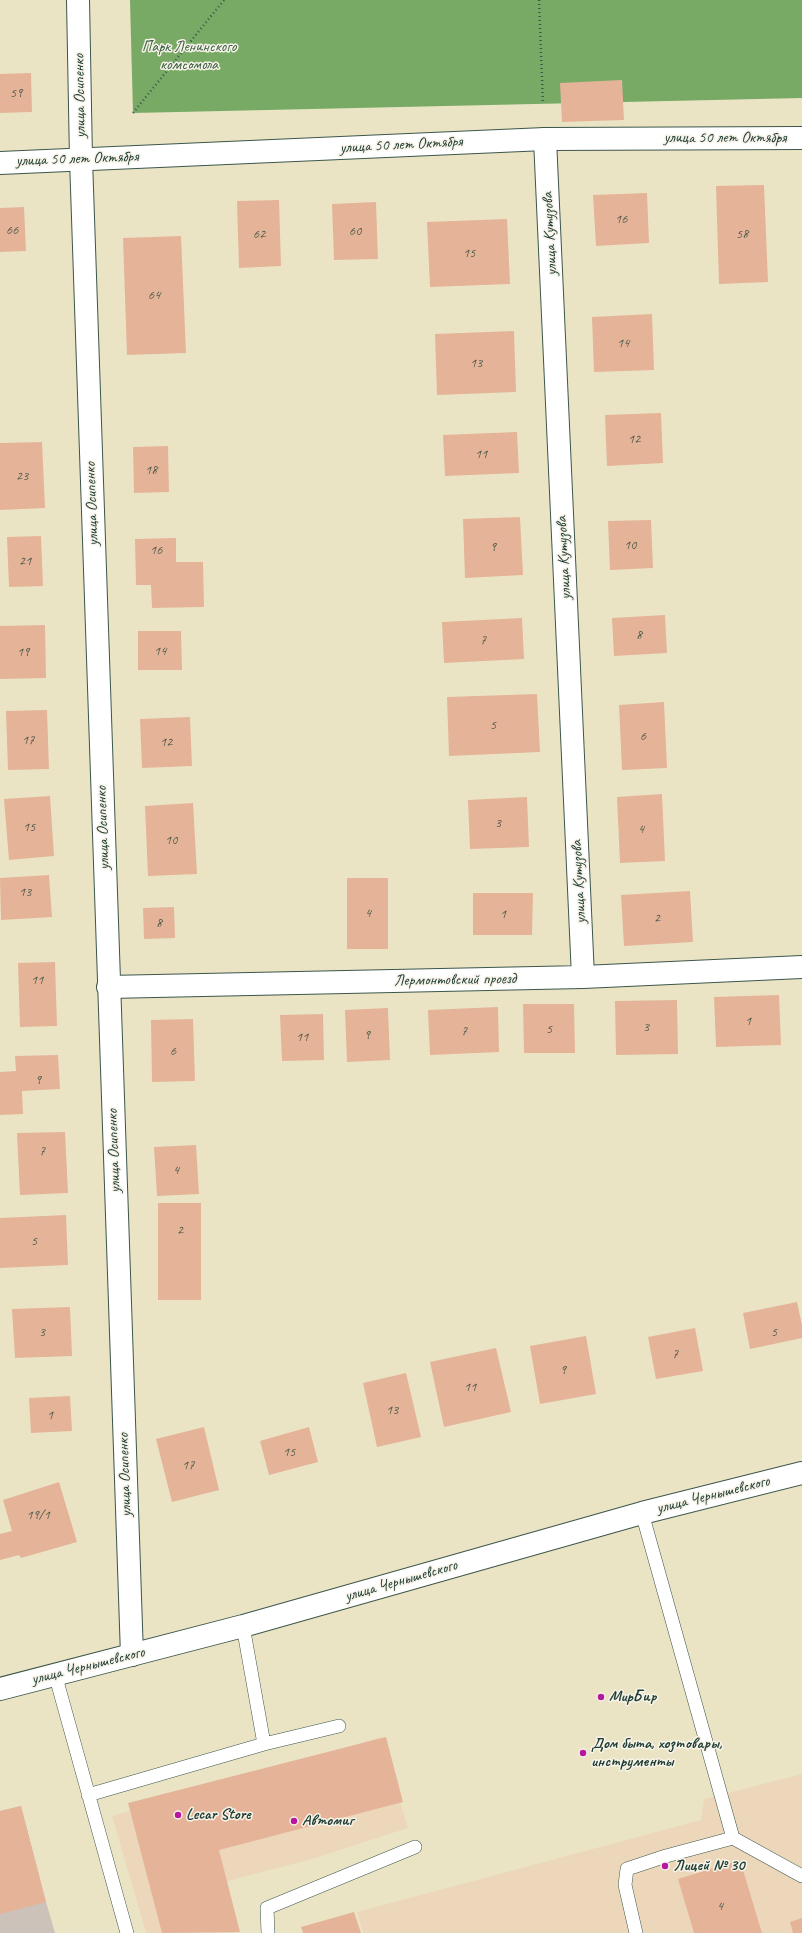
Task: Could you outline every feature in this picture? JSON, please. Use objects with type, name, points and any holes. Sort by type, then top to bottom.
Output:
[{"type":"street","name":"улица Осипенко","points":[[78,0],[81,159],[108,987],[132,1655]]},
{"type":"street","name":"улица 50 лет Октября","points":[[0,163],[545,139],[802,138]]},
{"type":"street","name":"улица Кутузова","points":[[545,139],[583,977]]},
{"type":"street","name":"Лермонтовский проезд","points":[[108,987],[583,977],[802,967]]},
{"type":"street","name":"улица Чернышевского","points":[[0,1689],[243,1626],[642,1513],[802,1473]]},
{"type":"lane","points":[[642,1513],[733,1838]]},
{"type":"lane","points":[[243,1626],[264,1744]]},
{"type":"lane","points":[[55,1674],[127,1933]]},
{"type":"lane","points":[[88,1795],[264,1744],[339,1726]]},
{"type":"lane","points":[[636,1933],[625,1885],[628,1869],[666,1856],[733,1838],[802,1876]]},
{"type":"lane","points":[[268,1933],[267,1908],[415,1847]]},
{"type":"path","points":[[133,113],[224,0]]},
{"type":"path","points":[[539,0],[543,104]]},
{"type":"shaded area","points":[[381,1737],[408,1828],[312,1859],[220,1883],[234,1933],[146,1933],[112,1816]]},
{"type":"shaded area","name":"Лицей № 30","points":[[802,1774],[802,1933],[363,1933],[357,1912],[701,1820],[704,1799]]},
{"type":"shaded area","points":[[21,1806],[55,1933],[0,1933],[0,1811]]},
{"type":"green space","name":"Парк Ленинского комсомола","points":[[130,0],[802,0],[802,98],[133,113]]},
{"type":"building","points":[[31,73],[32,112],[0,113],[0,74]]},
{"type":"building","points":[[622,80],[624,120],[562,122],[560,83]]},
{"type":"building","points":[[764,185],[768,282],[719,284],[716,186]]},
{"type":"building","points":[[647,193],[649,243],[596,246],[593,195]]},
{"type":"building","points":[[279,200],[281,266],[239,268],[237,201]]},
{"type":"building","points":[[376,202],[378,259],[334,260],[332,204]]},
{"type":"building","points":[[24,207],[26,251],[0,252],[0,208]]},
{"type":"building","points":[[507,219],[510,284],[430,287],[427,222]]},
{"type":"building","points":[[181,236],[186,353],[127,355],[123,238]]},
{"type":"building","points":[[652,314],[654,370],[594,372],[592,317]]},
{"type":"building","points":[[514,331],[516,392],[437,395],[435,334]]},
{"type":"building","points":[[661,413],[663,463],[607,466],[605,415]]},
{"type":"building","points":[[517,432],[519,473],[445,476],[443,435]]},
{"type":"building","points":[[42,442],[45,508],[0,510],[0,443]]},
{"type":"building","points":[[168,446],[169,492],[134,493],[133,447]]},
{"type":"building","points":[[520,517],[523,575],[465,578],[463,519]]},
{"type":"building","points":[[651,520],[653,568],[610,570],[608,521]]},
{"type":"building","points":[[41,536],[43,586],[9,587],[7,537]]},
{"type":"building","points":[[176,538],[176,562],[203,562],[204,607],[152,608],[151,585],[136,585],[135,539]]},
{"type":"building","points":[[665,615],[667,653],[614,656],[612,618]]},
{"type":"building","points":[[522,618],[524,659],[444,663],[442,622]]},
{"type":"building","points":[[45,625],[46,678],[0,679],[0,626]]},
{"type":"building","points":[[138,631],[181,631],[182,670],[138,670]]},
{"type":"building","points":[[537,694],[540,752],[449,756],[447,697]]},
{"type":"building","points":[[664,702],[667,768],[622,770],[619,705]]},
{"type":"building","points":[[47,710],[49,769],[8,770],[6,711]]},
{"type":"building","points":[[190,717],[192,766],[142,768],[140,719]]},
{"type":"building","points":[[662,794],[665,861],[620,863],[617,797]]},
{"type":"building","points":[[50,796],[54,856],[9,860],[4,799]]},
{"type":"building","points":[[527,797],[529,847],[470,849],[468,800]]},
{"type":"building","points":[[193,803],[197,874],[148,876],[145,806]]},
{"type":"building","points":[[49,875],[52,917],[1,920],[0,878]]},
{"type":"building","points":[[347,878],[388,878],[388,949],[347,949]]},
{"type":"building","points":[[690,891],[693,942],[624,946],[621,895]]},
{"type":"building","points":[[473,893],[533,893],[532,935],[473,935]]},
{"type":"building","points":[[174,907],[175,938],[144,939],[143,908]]},
{"type":"building","points":[[55,962],[57,1026],[20,1027],[18,963]]},
{"type":"building","points":[[779,995],[781,1045],[716,1047],[714,997]]},
{"type":"building","points":[[677,1000],[678,1054],[616,1055],[615,1001]]},
{"type":"building","points":[[523,1004],[574,1004],[575,1053],[524,1053]]},
{"type":"building","points":[[498,1007],[499,1052],[430,1055],[428,1010]]},
{"type":"building","points":[[388,1008],[390,1060],[347,1062],[345,1010]]},
{"type":"building","points":[[323,1014],[324,1060],[282,1061],[280,1015]]},
{"type":"building","points":[[193,1019],[195,1081],[152,1082],[151,1020]]},
{"type":"building","points":[[58,1055],[60,1089],[22,1091],[23,1114],[0,1115],[0,1072],[16,1071],[15,1056]]},
{"type":"building","points":[[65,1132],[68,1193],[20,1195],[17,1133]]},
{"type":"building","points":[[196,1145],[199,1194],[157,1196],[154,1147]]},
{"type":"building","points":[[158,1203],[201,1203],[201,1300],[158,1300]]},
{"type":"building","points":[[66,1215],[68,1265],[0,1268],[0,1218]]},
{"type":"building","points":[[797,1302],[802,1325],[802,1338],[750,1349],[743,1313]]},
{"type":"building","points":[[70,1307],[72,1356],[15,1358],[12,1309]]},
{"type":"building","points":[[695,1328],[703,1371],[656,1379],[648,1337]]},
{"type":"building","points":[[586,1336],[596,1394],[540,1404],[530,1346]]},
{"type":"building","points":[[496,1348],[511,1412],[444,1427],[430,1362]]},
{"type":"building","points":[[406,1373],[421,1437],[377,1447],[363,1383]]},
{"type":"building","points":[[70,1396],[72,1431],[31,1433],[29,1398]]},
{"type":"building","points":[[204,1427],[219,1490],[172,1502],[156,1439]]},
{"type":"building","points":[[309,1427],[318,1462],[269,1475],[260,1441]]},
{"type":"building","points":[[59,1482],[77,1542],[21,1558],[19,1555],[0,1560],[0,1534],[12,1531],[3,1500]]},
{"type":"building","points":[[386,1737],[403,1802],[219,1850],[240,1932],[162,1933],[128,1803]]},
{"type":"building","points":[[21,1806],[46,1902],[0,1914],[0,1811]]},
{"type":"building","points":[[740,1860],[762,1933],[694,1933],[678,1879]]},
{"type":"building","points":[[354,1912],[361,1933],[303,1933],[301,1927]]},
{"type":"building","points":[[802,1918],[802,1933],[793,1933],[790,1922]]},
{"type":"place","name":"МирБир","points":[[601,1697]]},
{"type":"place","name":"Дом быта, хозтовары, инструменты","points":[[583,1753]]},
{"type":"place","name":"Lecar Store","points":[[178,1815]]},
{"type":"place","name":"Автомиг","points":[[294,1821]]},
{"type":"place","name":"Лицей № 30","points":[[665,1866]]}]
